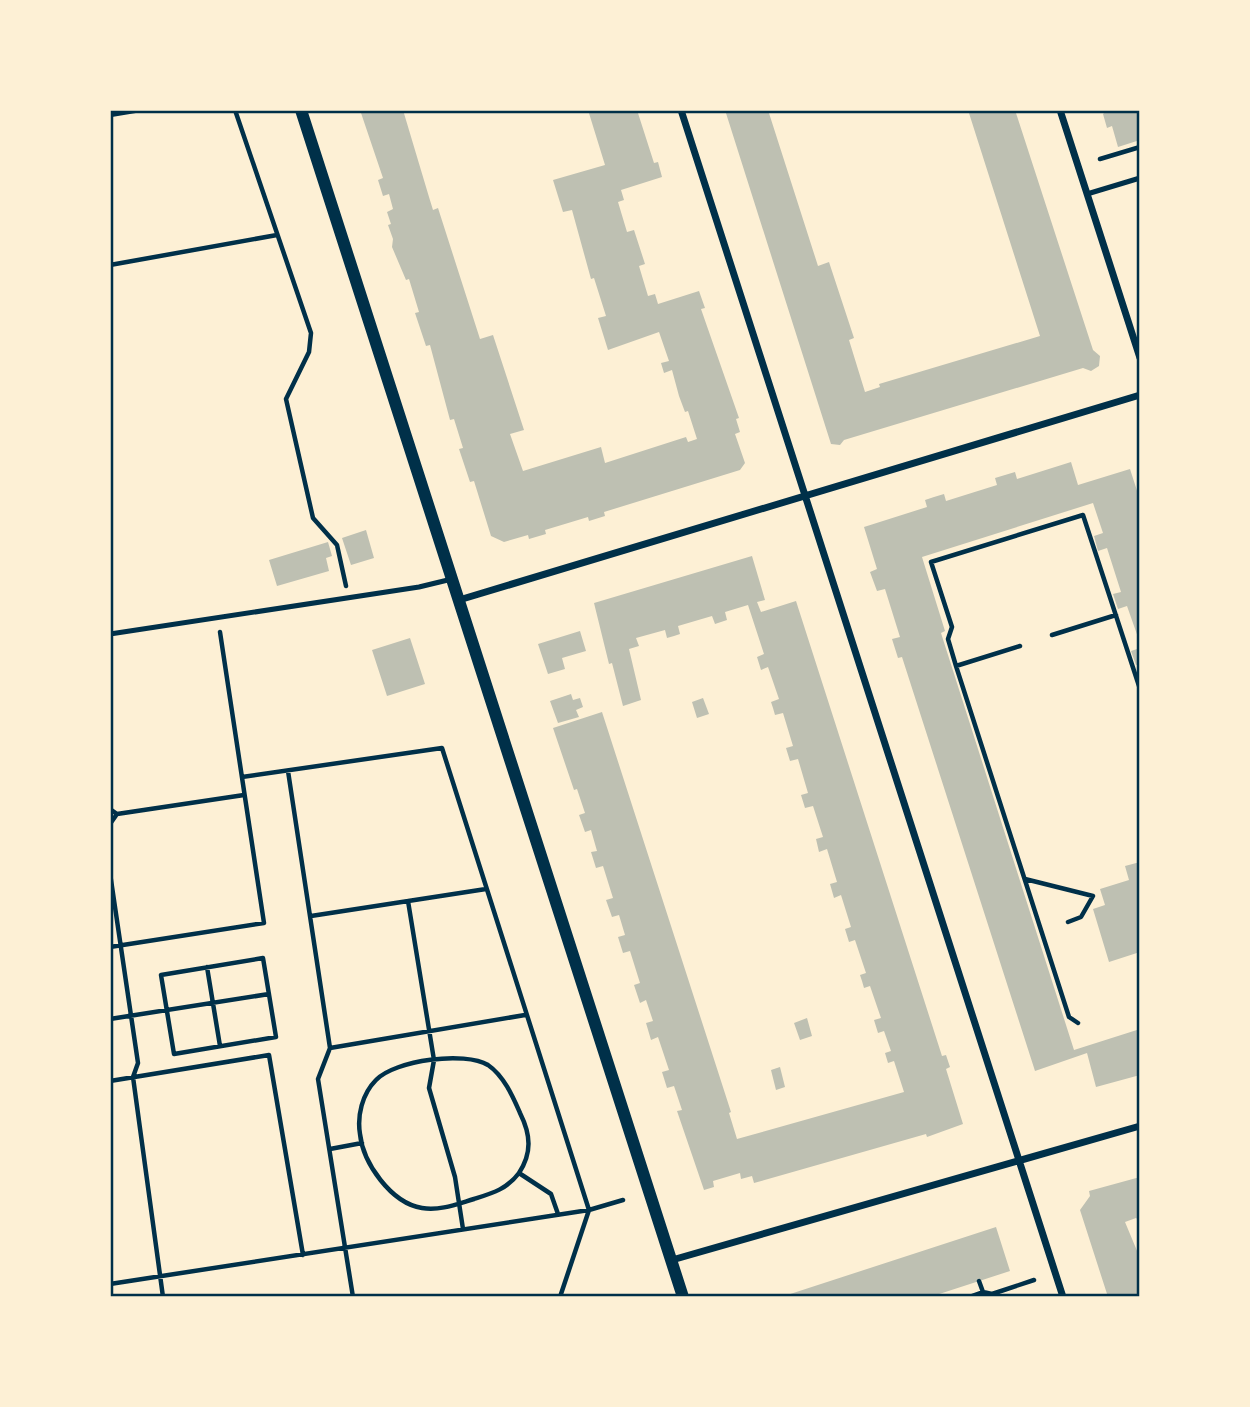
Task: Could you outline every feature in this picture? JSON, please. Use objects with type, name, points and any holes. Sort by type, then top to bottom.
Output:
[{"type":"street","points":[[301,110],[683,1297]]},
{"type":"street","points":[[681,110],[1063,1297]]},
{"type":"street","points":[[1060,110],[1140,358]]},
{"type":"street","points":[[459,600],[1140,395]]},
{"type":"street","points":[[672,1260],[1140,1126]]},
{"type":"lane","points":[[1087,194],[1140,178]]},
{"type":"lane","points":[[110,634],[419,587],[452,579]]},
{"type":"path","points":[[110,115],[137,110]]},
{"type":"path","points":[[235,110],[310,333],[309,352],[286,399],[313,519],[337,545],[349,597]]},
{"type":"path","points":[[1100,159],[1140,147]]},
{"type":"path","points":[[110,265],[277,235]]},
{"type":"path","points":[[1078,1023],[1069,1017],[956,666],[948,639],[952,627],[931,562],[1083,515],[1140,689]]},
{"type":"path","points":[[1052,635],[1116,615]]},
{"type":"path","points":[[110,947],[264,923],[218,618]]},
{"type":"path","points":[[956,666],[1020,646]]},
{"type":"path","points":[[242,778],[442,748],[524,1015],[589,1210],[561,1297]]},
{"type":"path","points":[[288,771],[330,1048],[318,1079],[353,1297]]},
{"type":"path","points":[[110,809],[117,814],[244,795]]},
{"type":"path","points":[[110,824],[117,814]]},
{"type":"path","points":[[110,873],[138,1063],[133,1077],[163,1297]]},
{"type":"path","points":[[1024,879],[1093,895],[1081,917],[1068,922]]},
{"type":"path","points":[[311,916],[486,889]]},
{"type":"path","points":[[408,901],[434,1060],[429,1088],[455,1177],[457,1204],[463,1229]]},
{"type":"path","points":[[263,958],[269,994],[276,1037],[174,1054],[161,975],[263,958]]},
{"type":"path","points":[[207,967],[220,1046]]},
{"type":"path","points":[[110,1020],[269,994]]},
{"type":"path","points":[[330,1048],[524,1015]]},
{"type":"path","points":[[110,1044],[113,1058],[110,1059]]},
{"type":"path","points":[[110,1080],[269,1055],[303,1255]]},
{"type":"path","points":[[462,1056],[488,1065],[508,1087],[525,1123],[529,1157],[510,1184],[497,1192],[443,1208],[420,1208],[400,1198],[379,1178],[362,1143],[358,1119],[366,1095],[377,1079],[396,1068],[434,1060],[462,1056]]},
{"type":"path","points":[[330,1149],[362,1143]]},
{"type":"path","points":[[520,1173],[551,1194],[558,1214]]},
{"type":"path","points":[[110,1284],[589,1210],[623,1200]]},
{"type":"path","points":[[969,1297],[983,1292],[992,1294],[1034,1280]]},
{"type":"path","points":[[979,1281],[983,1292]]},
{"type":"building","points":[[360,110],[403,110],[433,210],[438,208],[480,339],[493,335],[524,430],[510,434],[523,471],[601,447],[605,463],[686,437],[688,442],[697,439],[688,411],[685,412],[679,396],[672,370],[664,373],[661,363],[669,361],[659,332],[608,350],[598,318],[606,316],[594,278],[591,279],[572,210],[563,212],[553,180],[605,165],[588,110],[637,110],[654,163],[658,162],[662,177],[621,190],[624,200],[618,202],[627,232],[634,230],[645,264],[639,266],[648,296],[655,294],[658,304],[699,291],[705,308],[701,309],[739,418],[736,419],[740,432],[735,434],[745,463],[740,470],[604,512],[605,516],[589,521],[588,517],[545,530],[546,534],[529,539],[528,535],[504,542],[491,536],[474,481],[470,482],[459,449],[463,448],[454,419],[450,420],[430,345],[426,346],[415,313],[419,312],[409,279],[406,280],[392,247],[393,239],[388,225],[391,224],[387,212],[393,209],[389,194],[383,196],[378,180],[383,178]]},
{"type":"building","points":[[725,110],[768,110],[818,266],[829,262],[854,338],[849,340],[865,392],[880,387],[879,384],[1040,336],[968,110],[1015,110],[1093,350],[1100,356],[1099,366],[1091,371],[1083,368],[844,440],[840,445],[831,444]]},
{"type":"building","points":[[1107,110],[1140,110],[1140,140],[1118,147],[1112,126],[1107,128],[1103,114]]},
{"type":"building","points":[[1071,462],[1078,485],[1130,469],[1140,500],[1140,643],[1127,606],[1118,609],[1113,594],[1121,592],[1107,548],[1098,551],[1094,536],[1103,533],[1093,503],[922,557],[945,631],[941,633],[1074,1050],[1140,1029],[1140,1075],[1096,1087],[1087,1053],[1035,1071],[902,657],[898,658],[892,639],[900,637],[885,589],[877,591],[870,572],[877,569],[864,527],[927,507],[925,500],[934,497],[944,494],[946,501],[997,485],[995,478],[1015,472],[1017,479]]},
{"type":"building","points":[[366,530],[374,558],[351,565],[342,538]]},
{"type":"building","points":[[328,542],[332,556],[326,558],[329,571],[277,586],[269,560]]},
{"type":"building","points":[[752,556],[765,600],[757,602],[761,612],[796,601],[942,1056],[946,1055],[950,1067],[946,1069],[963,1124],[927,1137],[926,1134],[754,1183],[752,1176],[741,1179],[740,1173],[713,1181],[714,1187],[704,1190],[677,1111],[682,1110],[674,1086],[667,1088],[662,1072],[669,1070],[658,1037],[651,1040],[646,1023],[653,1021],[646,1000],[640,1003],[634,985],[640,983],[630,951],[623,953],[618,937],[625,935],[619,915],[612,917],[606,900],[613,898],[603,866],[596,868],[591,852],[597,851],[591,830],[585,832],[579,815],[585,813],[577,789],[574,790],[553,728],[602,712],[731,1112],[729,1113],[737,1139],[904,1092],[894,1061],[888,1063],[885,1053],[891,1051],[884,1031],[878,1033],[874,1020],[881,1018],[870,986],[864,988],[860,975],[866,973],[855,940],[849,942],[845,929],[851,927],[841,895],[834,898],[830,884],[837,882],[827,849],[819,852],[816,839],[823,837],[813,806],[805,808],[801,795],[808,793],[798,759],[790,761],[786,748],[793,746],[783,713],[775,715],[771,702],[779,699],[768,667],[761,670],[757,657],[764,654],[748,605],[725,612],[727,620],[715,624],[712,616],[678,626],[680,634],[674,636],[667,638],[665,630],[636,638],[639,646],[629,649],[641,700],[623,706],[612,663],[609,664],[594,603]]},
{"type":"building","points":[[580,631],[586,651],[562,658],[565,669],[548,674],[538,644]]},
{"type":"building","points":[[410,638],[425,684],[387,696],[372,650]]},
{"type":"building","points":[[1140,648],[1140,664],[1136,665],[1131,651]]},
{"type":"building","points":[[571,694],[573,700],[580,698],[583,707],[576,710],[579,717],[558,723],[550,701]]},
{"type":"building","points":[[703,698],[709,714],[697,718],[692,702]]},
{"type":"building","points":[[1140,862],[1140,952],[1109,962],[1093,909],[1105,905],[1100,889],[1129,880],[1125,866]]},
{"type":"building","points":[[807,1018],[812,1036],[800,1040],[794,1023]]},
{"type":"building","points":[[780,1067],[785,1087],[776,1090],[771,1070]]},
{"type":"building","points":[[1140,1177],[1140,1221],[1136,1218],[1125,1222],[1140,1258],[1140,1297],[1108,1297],[1080,1210],[1090,1196],[1089,1191]]},
{"type":"building","points":[[996,1227],[1010,1271],[930,1297],[781,1297]]}]
